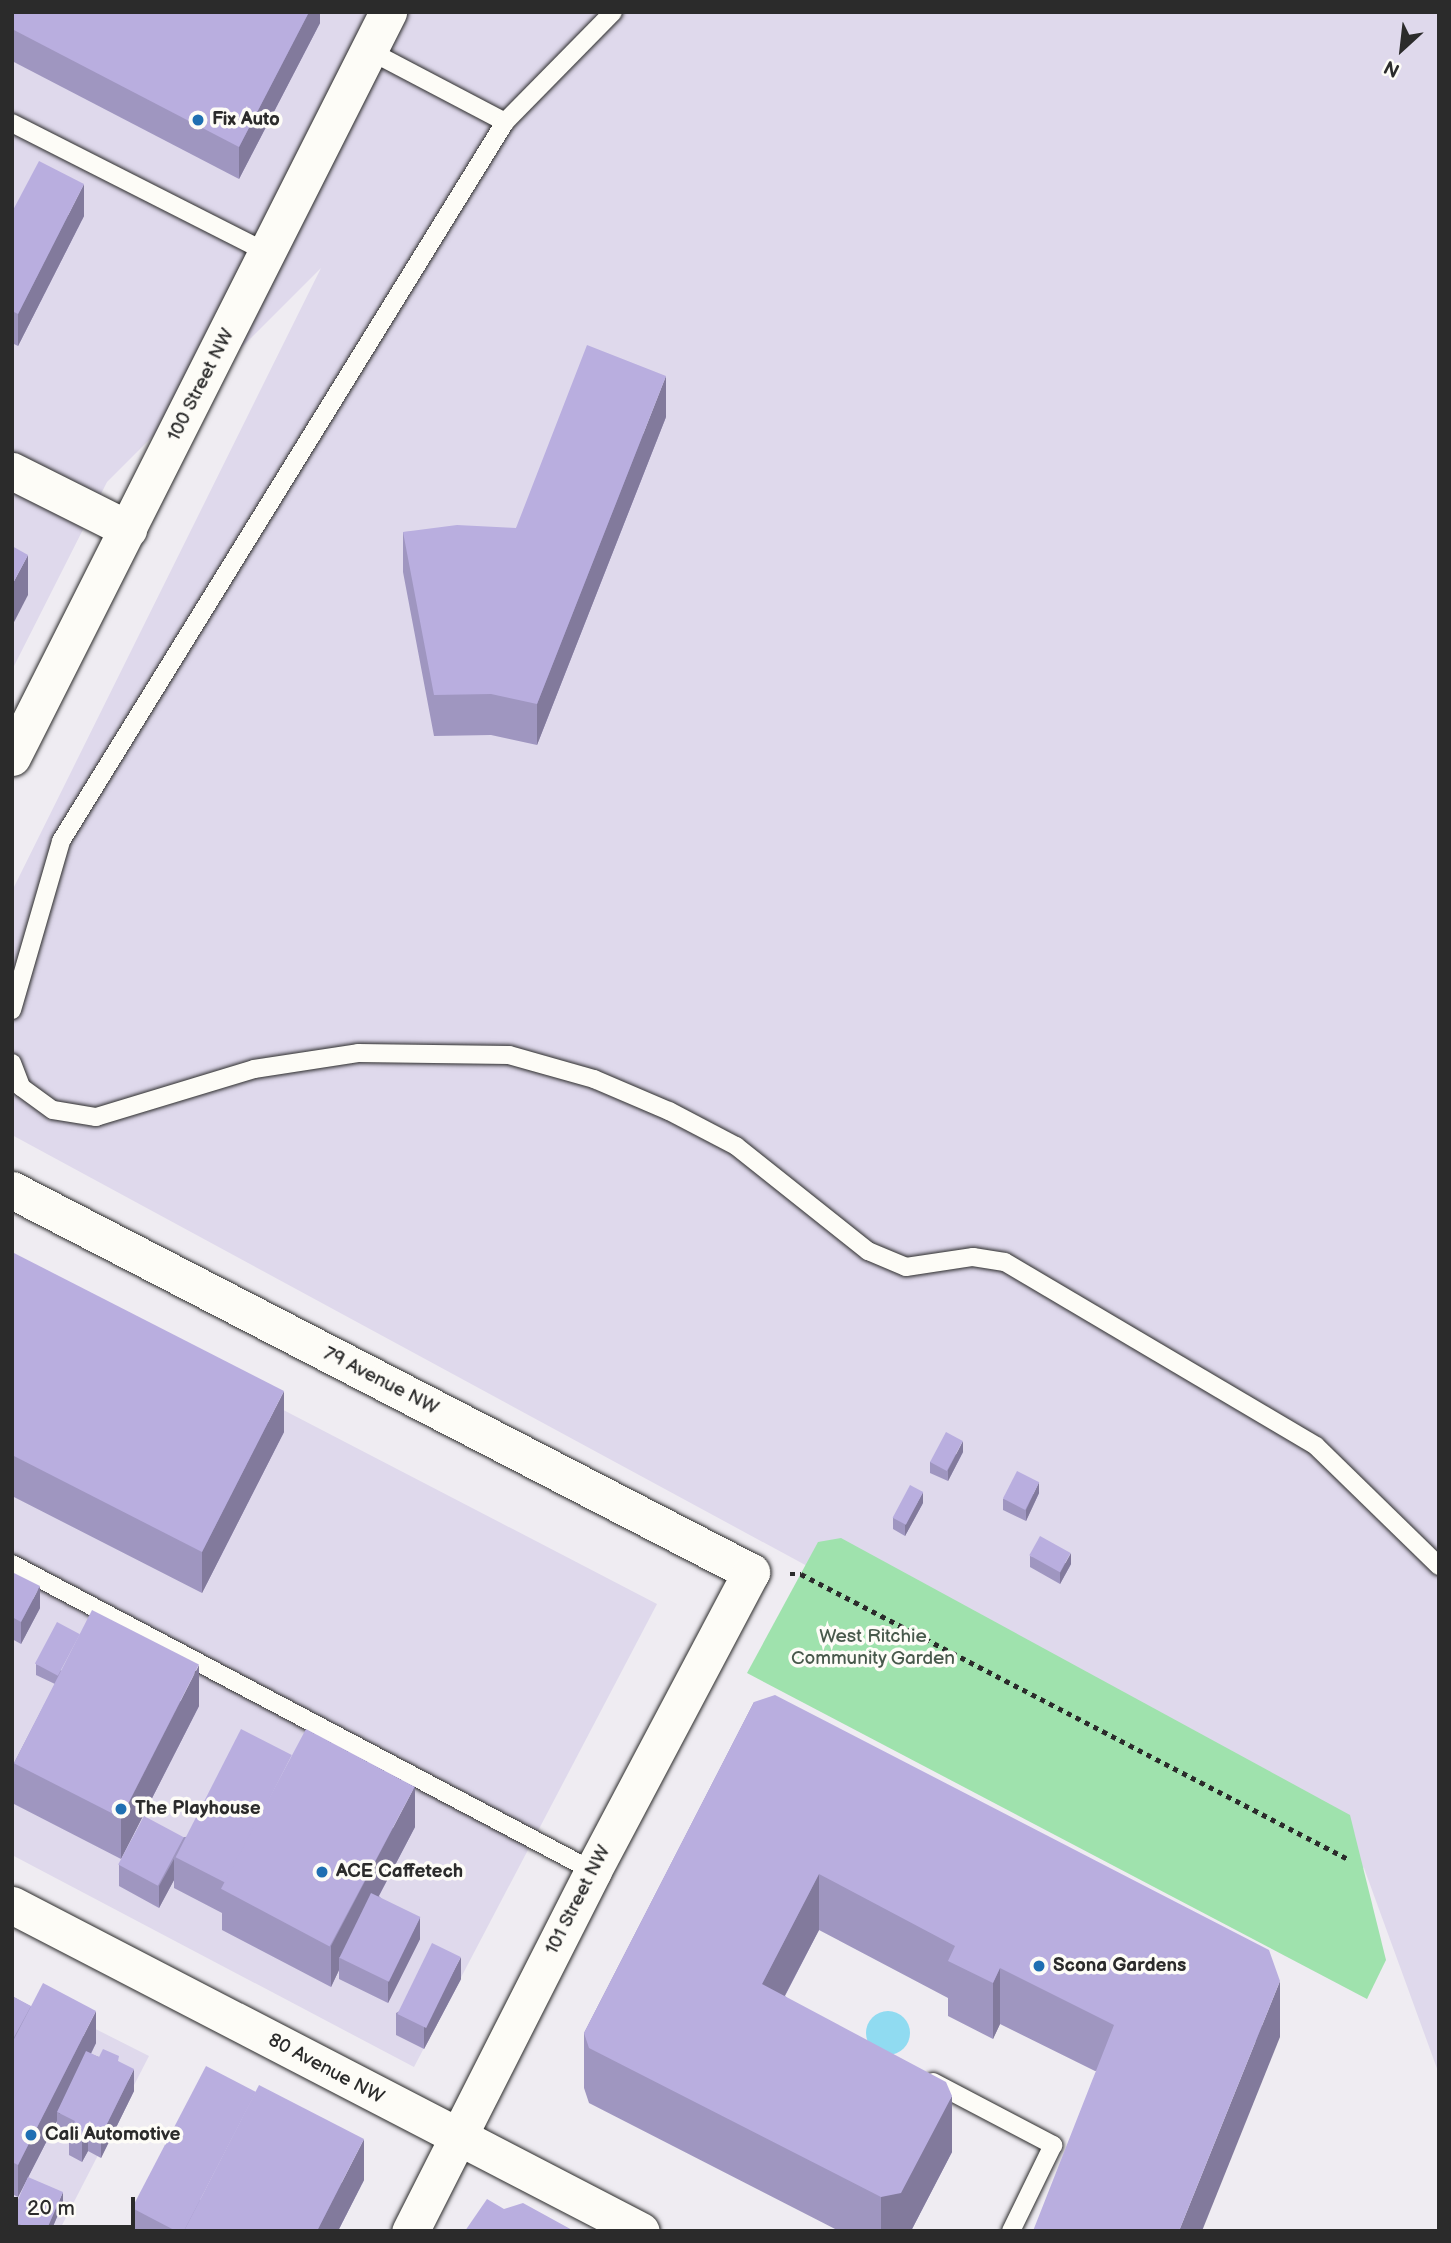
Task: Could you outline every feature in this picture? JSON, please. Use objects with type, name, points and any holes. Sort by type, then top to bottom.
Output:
[{"type":"street","name":"100 Street NW","points":[[12,757],[388,12]]},
{"type":"street","points":[[12,471],[128,529]]},
{"type":"street","name":"79 Avenue NW","points":[[12,1190],[751,1572]]},
{"type":"street","name":"101 Street NW","points":[[410,2231],[593,1871],[751,1572]]},
{"type":"street","name":"80 Avenue NW","points":[[12,1905],[641,2231]]},
{"type":"lane","points":[[12,1010],[61,841],[505,122],[612,12]]},
{"type":"lane","points":[[368,50],[505,122]]},
{"type":"lane","points":[[12,123],[268,253]]},
{"type":"lane","points":[[12,1063],[21,1087],[53,1110],[96,1116],[254,1069],[358,1053],[509,1055],[594,1079],[669,1111],[736,1146],[868,1251],[906,1268],[973,1257],[1005,1262],[1316,1446],[1439,1566]]},
{"type":"lane","points":[[12,1564],[593,1871]]},
{"type":"lane","points":[[933,2082],[1053,2145],[1010,2231]]},
{"type":"path","points":[[751,1572],[801,1574],[1350,1860]]},
{"type":"shaded area","points":[[12,12],[1439,12],[1439,2074],[1364,1868],[12,1135],[12,891],[321,268],[107,482],[12,670]]},
{"type":"shaded area","points":[[12,1269],[657,1604],[414,2067],[12,1855]]},
{"type":"shaded area","points":[[44,2003],[149,2056],[59,2231],[12,2231],[12,2066]]},
{"type":"green space","name":"West Ritchie Community Garden","points":[[841,1538],[1350,1815],[1386,1960],[1367,1999],[747,1673],[818,1542]]},
{"type":"water","points":[[888,2011],[897,2012],[904,2017],[909,2024],[909,2042],[904,2049],[897,2054],[888,2055],[879,2054],[872,2049],[867,2042],[866,2033],[867,2024],[872,2017],[879,2012]]},
{"type":"building","name":"Fix Auto","points":[[12,12],[309,12],[239,147],[12,29]]},
{"type":"building","points":[[39,161],[84,184],[18,314],[12,311],[12,212]]},
{"type":"building","points":[[587,345],[666,376],[537,704],[491,694],[434,695],[403,532],[457,525],[516,528]]},
{"type":"building","points":[[12,546],[28,555],[12,585]]},
{"type":"building","points":[[12,1252],[284,1391],[202,1552],[12,1455]]},
{"type":"building","points":[[946,1432],[963,1441],[947,1471],[930,1462]]},
{"type":"building","points":[[1017,1471],[1039,1482],[1025,1510],[1003,1499]]},
{"type":"building","points":[[910,1485],[923,1492],[906,1525],[893,1518]]},
{"type":"building","points":[[1040,1536],[1071,1553],[1060,1572],[1029,1555]]},
{"type":"building","points":[[12,1572],[40,1586],[21,1622],[12,1617]]},
{"type":"building","points":[[92,1610],[199,1664],[121,1818],[14,1763]]},
{"type":"building","points":[[57,1622],[80,1634],[58,1676],[35,1663]]},
{"type":"building","name":"Scona Gardens","points":[[775,1695],[1269,1950],[1280,1981],[1179,2231],[1033,2231],[1114,2025],[1000,1968],[993,1983],[948,1961],[955,1946],[819,1874],[762,1984],[946,2082],[952,2096],[901,2193],[881,2197],[589,2048],[584,2033],[754,1702]]},
{"type":"building","points":[[241,1729],[292,1755],[226,1883],[176,1857]]},
{"type":"building","name":"ACE Caffetech","points":[[306,1729],[415,1787],[330,1947],[221,1889]]},
{"type":"building","points":[[144,1816],[184,1837],[158,1886],[118,1865]]},
{"type":"building","points":[[371,1893],[420,1917],[389,1982],[339,1958]]},
{"type":"building","points":[[432,1943],[461,1957],[426,2028],[397,2014]]},
{"type":"building","name":"Cali Automotive","points":[[43,1983],[96,2011],[18,2165],[12,2162],[12,2043]]},
{"type":"building","points":[[12,1996],[31,2006],[12,2041]]},
{"type":"building","points":[[103,2049],[119,2056],[118,2061],[134,2069],[101,2136],[88,2130],[82,2140],[69,2133],[75,2121],[57,2112],[86,2051],[99,2057]]},
{"type":"building","points":[[206,2066],[256,2092],[184,2231],[176,2231],[132,2208]]},
{"type":"building","points":[[259,2085],[364,2139],[317,2231],[184,2231]]},
{"type":"building","points":[[28,2177],[63,2192],[46,2231],[35,2231],[12,2221],[12,2213]]},
{"type":"building","points":[[487,2199],[504,2209],[523,2203],[574,2231],[465,2231]]},
{"type":"place","name":"Fix Auto","points":[[198,120]]},
{"type":"place","name":"The Playhouse","points":[[121,1809]]},
{"type":"place","name":"ACE Caffetech","points":[[322,1872]]},
{"type":"place","name":"Scona Gardens","points":[[1039,1966]]},
{"type":"place","name":"Cali Automotive","points":[[31,2135]]}]
